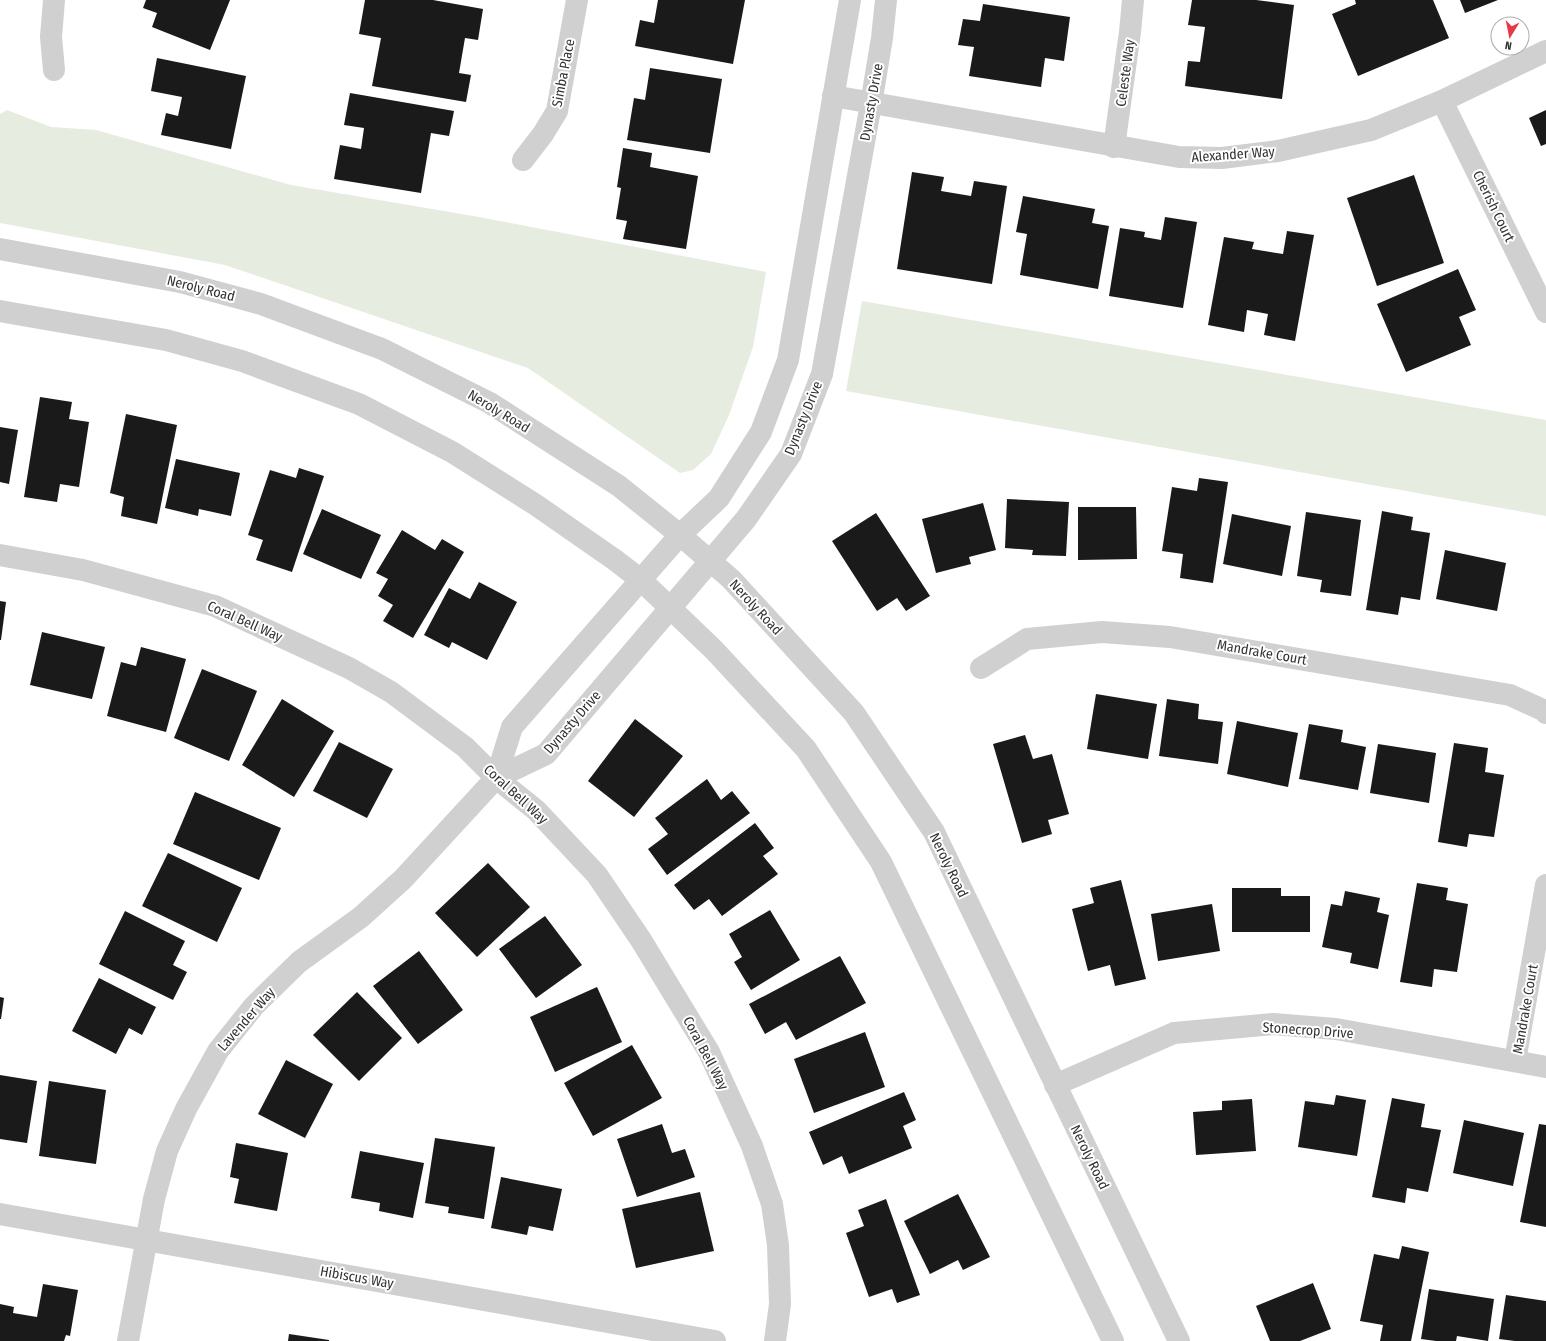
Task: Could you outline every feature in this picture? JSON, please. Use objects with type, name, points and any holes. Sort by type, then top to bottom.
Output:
[{"type":"street","points":[[54,0],[50,37],[54,70]]},
{"type":"street","name":"Simba Place","points":[[523,160],[543,134],[557,111],[577,0]]},
{"type":"street","points":[[496,778],[512,727],[680,535],[719,498],[761,432],[788,360],[850,0]]},
{"type":"street","name":"Dynasty Drive","points":[[496,778],[546,754],[746,519],[791,454],[822,374],[871,104],[882,38],[886,0]]},
{"type":"street","name":"Celeste Way","points":[[1114,146],[1133,0]]},
{"type":"street","name":"Alexander Way","points":[[833,96],[871,104],[1179,157],[1222,158],[1278,151],[1370,130],[1442,101],[1546,51]]},
{"type":"street","name":"Cherish Court","points":[[1442,101],[1546,312]]},
{"type":"street","name":"Neroly Road","points":[[0,249],[180,282],[261,304],[382,349],[490,403],[619,486],[680,535],[748,596],[854,713],[934,832],[1179,1341]]},
{"type":"street","points":[[0,311],[166,340],[242,361],[359,404],[452,452],[536,505],[641,580],[714,650],[806,750],[881,862],[1113,1341]]},
{"type":"street","name":"Coral Bell Way","points":[[0,555],[83,570],[215,606],[349,668],[391,692],[465,747],[496,778],[536,810],[597,876],[641,940],[709,1052],[752,1146],[772,1204],[778,1245],[780,1304],[775,1341]]},
{"type":"street","name":"Mandrake Court","points":[[981,668],[1027,639],[1102,632],[1170,637],[1510,695],[1545,711],[1546,713]]},
{"type":"street","name":"Lavender Way","points":[[128,1341],[154,1199],[167,1151],[186,1108],[218,1051],[254,1006],[298,962],[361,917],[403,879],[496,778]]},
{"type":"street","name":"Mandrake Court","points":[[1515,1061],[1546,885]]},
{"type":"street","name":"Stonecrop Drive","points":[[1055,1085],[1174,1034],[1273,1024],[1336,1029],[1546,1067]]},
{"type":"street","name":"Hibiscus Way","points":[[0,1214],[715,1341]]},
{"type":"shaded area","points":[[7,110],[51,127],[96,130],[291,185],[479,217],[766,272],[753,347],[729,415],[711,454],[693,470],[680,473],[528,368],[225,265],[0,223],[0,114]]},
{"type":"shaded area","points":[[862,301],[1546,420],[1546,516],[846,391]]},
{"type":"building","points":[[146,0],[230,0],[210,50],[152,27],[157,13],[143,8]]},
{"type":"building","points":[[365,0],[433,0],[483,9],[478,40],[465,38],[459,73],[471,75],[466,102],[372,86],[381,38],[359,34]]},
{"type":"building","points":[[658,0],[745,0],[733,64],[635,46],[640,20],[654,23]]},
{"type":"building","points":[[1192,0],[1256,0],[1294,5],[1282,99],[1185,86],[1188,61],[1200,62],[1205,27],[1188,25]]},
{"type":"building","points":[[1355,0],[1433,0],[1449,38],[1358,76],[1332,14],[1356,4]]},
{"type":"building","points":[[1460,0],[1498,0],[1465,13]]},
{"type":"building","points":[[983,4],[1070,17],[1064,61],[1045,58],[1041,87],[969,76],[974,47],[958,45],[963,19],[980,21]]},
{"type":"building","points":[[157,58],[246,76],[231,149],[161,135],[166,113],[178,116],[182,97],[151,91]]},
{"type":"building","points":[[650,68],[722,79],[710,153],[627,140],[634,98],[645,100]]},
{"type":"building","points":[[350,93],[454,111],[449,136],[431,133],[421,193],[334,179],[340,145],[361,149],[364,128],[344,125]]},
{"type":"building","points":[[1546,110],[1546,144],[1541,146],[1529,118]]},
{"type":"building","points":[[623,148],[652,153],[650,167],[698,176],[686,249],[623,239],[627,221],[616,219],[621,188],[617,187]]},
{"type":"building","points":[[912,172],[944,177],[941,191],[971,196],[974,181],[1007,186],[992,284],[897,269]]},
{"type":"building","points":[[1414,175],[1444,263],[1377,286],[1347,198]]},
{"type":"building","points":[[1023,196],[1095,209],[1092,223],[1109,226],[1098,289],[1020,275],[1027,234],[1016,232]]},
{"type":"building","points":[[1165,217],[1197,222],[1183,308],[1109,296],[1120,228],[1145,232],[1144,237],[1161,240]]},
{"type":"building","points":[[1287,231],[1314,235],[1295,341],[1264,335],[1268,314],[1247,310],[1244,332],[1208,325],[1224,237],[1254,242],[1252,249],[1283,254]]},
{"type":"building","points":[[1458,269],[1476,310],[1459,317],[1471,345],[1406,372],[1377,304]]},
{"type":"building","points":[[40,397],[72,402],[69,419],[89,422],[79,487],[60,484],[57,502],[24,497]]},
{"type":"building","points":[[126,414],[177,425],[157,524],[121,516],[124,497],[110,493]]},
{"type":"building","points":[[0,427],[18,430],[9,484],[0,482]]},
{"type":"building","points":[[176,459],[240,473],[231,516],[199,509],[198,516],[165,508]]},
{"type":"building","points":[[299,468],[324,476],[292,572],[256,560],[263,540],[248,535],[270,470],[296,478]]},
{"type":"building","points":[[1199,478],[1228,482],[1213,583],[1180,578],[1183,554],[1162,551],[1172,487],[1197,491]]},
{"type":"building","points":[[1007,499],[1069,502],[1066,556],[1032,555],[1033,550],[1005,548]]},
{"type":"building","points":[[983,503],[996,550],[969,557],[971,564],[936,573],[922,519]]},
{"type":"building","points":[[1078,507],[1136,507],[1137,559],[1078,560]]},
{"type":"building","points":[[322,509],[381,535],[361,579],[303,554]]},
{"type":"building","points":[[1382,511],[1413,517],[1411,530],[1430,533],[1420,600],[1401,597],[1398,615],[1366,610]]},
{"type":"building","points":[[1306,512],[1361,520],[1351,596],[1320,592],[1322,580],[1297,576]]},
{"type":"building","points":[[876,513],[930,596],[906,611],[897,598],[877,611],[832,541]]},
{"type":"building","points":[[1232,514],[1291,526],[1282,576],[1223,564]]},
{"type":"building","points":[[402,530],[435,550],[442,539],[464,552],[413,638],[383,621],[393,605],[378,596],[388,579],[376,573]]},
{"type":"building","points":[[1445,550],[1506,563],[1497,611],[1436,599]]},
{"type":"building","points":[[479,582],[517,602],[487,660],[452,642],[449,648],[424,635],[449,588],[470,599]]},
{"type":"building","points":[[0,601],[6,602],[1,640],[0,640]]},
{"type":"building","points":[[42,632],[105,647],[92,699],[30,685]]},
{"type":"building","points":[[141,647],[186,659],[166,732],[107,716],[121,662],[136,666]]},
{"type":"building","points":[[202,669],[257,691],[229,761],[174,738]]},
{"type":"building","points":[[1096,694],[1157,704],[1148,759],[1087,749]]},
{"type":"building","points":[[282,699],[334,731],[294,797],[242,765]]},
{"type":"building","points":[[1167,699],[1199,704],[1198,719],[1223,722],[1218,764],[1159,756]]},
{"type":"building","points":[[635,719],[683,756],[634,817],[588,781]]},
{"type":"building","points":[[1237,721],[1298,733],[1288,787],[1227,774]]},
{"type":"building","points":[[1309,724],[1343,730],[1341,742],[1366,747],[1358,790],[1299,779]]},
{"type":"building","points":[[1025,735],[1033,759],[1052,754],[1069,814],[1048,820],[1052,834],[1022,843],[993,744]]},
{"type":"building","points":[[339,742],[393,769],[367,818],[313,791]]},
{"type":"building","points":[[1454,743],[1488,748],[1485,772],[1504,775],[1494,837],[1469,834],[1467,847],[1438,842]]},
{"type":"building","points":[[1378,744],[1436,753],[1429,803],[1370,793]]},
{"type":"building","points":[[707,779],[721,800],[732,791],[750,813],[667,875],[648,849],[668,834],[655,818]]},
{"type":"building","points":[[195,792],[281,828],[259,880],[173,844]]},
{"type":"building","points":[[755,823],[774,848],[763,856],[778,874],[722,916],[709,899],[694,910],[674,885]]},
{"type":"building","points":[[168,853],[242,888],[217,942],[142,906]]},
{"type":"building","points":[[488,863],[530,907],[477,957],[435,913]]},
{"type":"building","points":[[1121,880],[1146,979],[1115,986],[1110,965],[1088,971],[1072,909],[1094,903],[1090,888]]},
{"type":"building","points":[[1417,883],[1448,888],[1446,900],[1468,904],[1457,972],[1434,969],[1432,987],[1400,982]]},
{"type":"building","points":[[1232,888],[1281,888],[1281,896],[1310,896],[1310,932],[1232,932]]},
{"type":"building","points":[[1345,891],[1380,898],[1377,912],[1389,915],[1378,969],[1350,963],[1352,953],[1322,947],[1331,904],[1342,906]]},
{"type":"building","points":[[1212,904],[1220,951],[1158,961],[1151,914]]},
{"type":"building","points":[[770,910],[800,960],[751,990],[734,962],[742,957],[729,934]]},
{"type":"building","points":[[125,911],[185,941],[173,965],[187,972],[173,1000],[99,964]]},
{"type":"building","points":[[545,916],[582,965],[536,998],[499,949]]},
{"type":"building","points":[[419,951],[463,1010],[418,1044],[373,986]]},
{"type":"building","points":[[840,956],[866,1003],[796,1040],[786,1022],[765,1034],[749,1004]]},
{"type":"building","points":[[99,978],[156,1007],[142,1035],[129,1028],[116,1054],[72,1031]]},
{"type":"building","points":[[597,987],[622,1042],[555,1072],[530,1017]]},
{"type":"building","points":[[357,992],[402,1038],[359,1081],[313,1035]]},
{"type":"building","points":[[0,997],[4,998],[1,1019],[0,1019]]},
{"type":"building","points":[[865,1032],[885,1087],[814,1113],[794,1059]]},
{"type":"building","points":[[632,1045],[662,1098],[593,1136],[564,1083]]},
{"type":"building","points":[[286,1060],[333,1084],[305,1138],[258,1114]]},
{"type":"building","points":[[0,1075],[37,1081],[27,1143],[0,1139]]},
{"type":"building","points":[[49,1081],[106,1090],[96,1164],[39,1156]]},
{"type":"building","points":[[904,1092],[916,1120],[903,1126],[912,1148],[849,1174],[842,1156],[823,1165],[809,1132]]},
{"type":"building","points":[[1336,1095],[1366,1100],[1357,1156],[1298,1147],[1305,1101],[1334,1105]]},
{"type":"building","points":[[1392,1098],[1425,1104],[1421,1127],[1441,1130],[1428,1192],[1407,1188],[1405,1203],[1372,1197]]},
{"type":"building","points":[[1252,1099],[1256,1151],[1196,1155],[1193,1112],[1222,1110],[1222,1101]]},
{"type":"building","points":[[1464,1120],[1524,1133],[1513,1186],[1453,1173]]},
{"type":"building","points":[[662,1124],[672,1153],[685,1149],[695,1177],[637,1197],[617,1139]]},
{"type":"building","points":[[1539,1124],[1546,1125],[1546,1227],[1520,1222]]},
{"type":"building","points":[[435,1138],[495,1147],[484,1219],[448,1213],[449,1207],[425,1203]]},
{"type":"building","points":[[236,1143],[288,1153],[277,1211],[234,1203],[239,1179],[230,1177]]},
{"type":"building","points":[[360,1151],[424,1163],[413,1218],[379,1211],[380,1203],[351,1198]]},
{"type":"building","points":[[501,1177],[562,1189],[553,1231],[529,1226],[527,1235],[491,1228]]},
{"type":"building","points":[[700,1192],[714,1251],[636,1268],[622,1209]]},
{"type":"building","points":[[958,1194],[990,1257],[963,1270],[958,1260],[930,1274],[904,1221]]},
{"type":"building","points":[[886,1199],[920,1295],[897,1303],[892,1289],[869,1297],[846,1233],[864,1226],[858,1210]]},
{"type":"building","points":[[1402,1246],[1429,1252],[1411,1341],[1380,1341],[1383,1325],[1360,1321],[1374,1254],[1399,1259]]},
{"type":"building","points":[[1313,1283],[1331,1329],[1300,1341],[1270,1341],[1256,1306]]},
{"type":"building","points":[[43,1284],[78,1290],[70,1336],[66,1335],[64,1341],[0,1341],[0,1304],[14,1307],[13,1313],[37,1317]]},
{"type":"building","points":[[1429,1289],[1494,1299],[1488,1341],[1457,1336],[1456,1341],[1421,1339]]},
{"type":"building","points":[[1506,1295],[1546,1301],[1546,1341],[1515,1341],[1499,1339]]},
{"type":"building","points":[[289,1334],[329,1340],[329,1341],[288,1341]]}]
